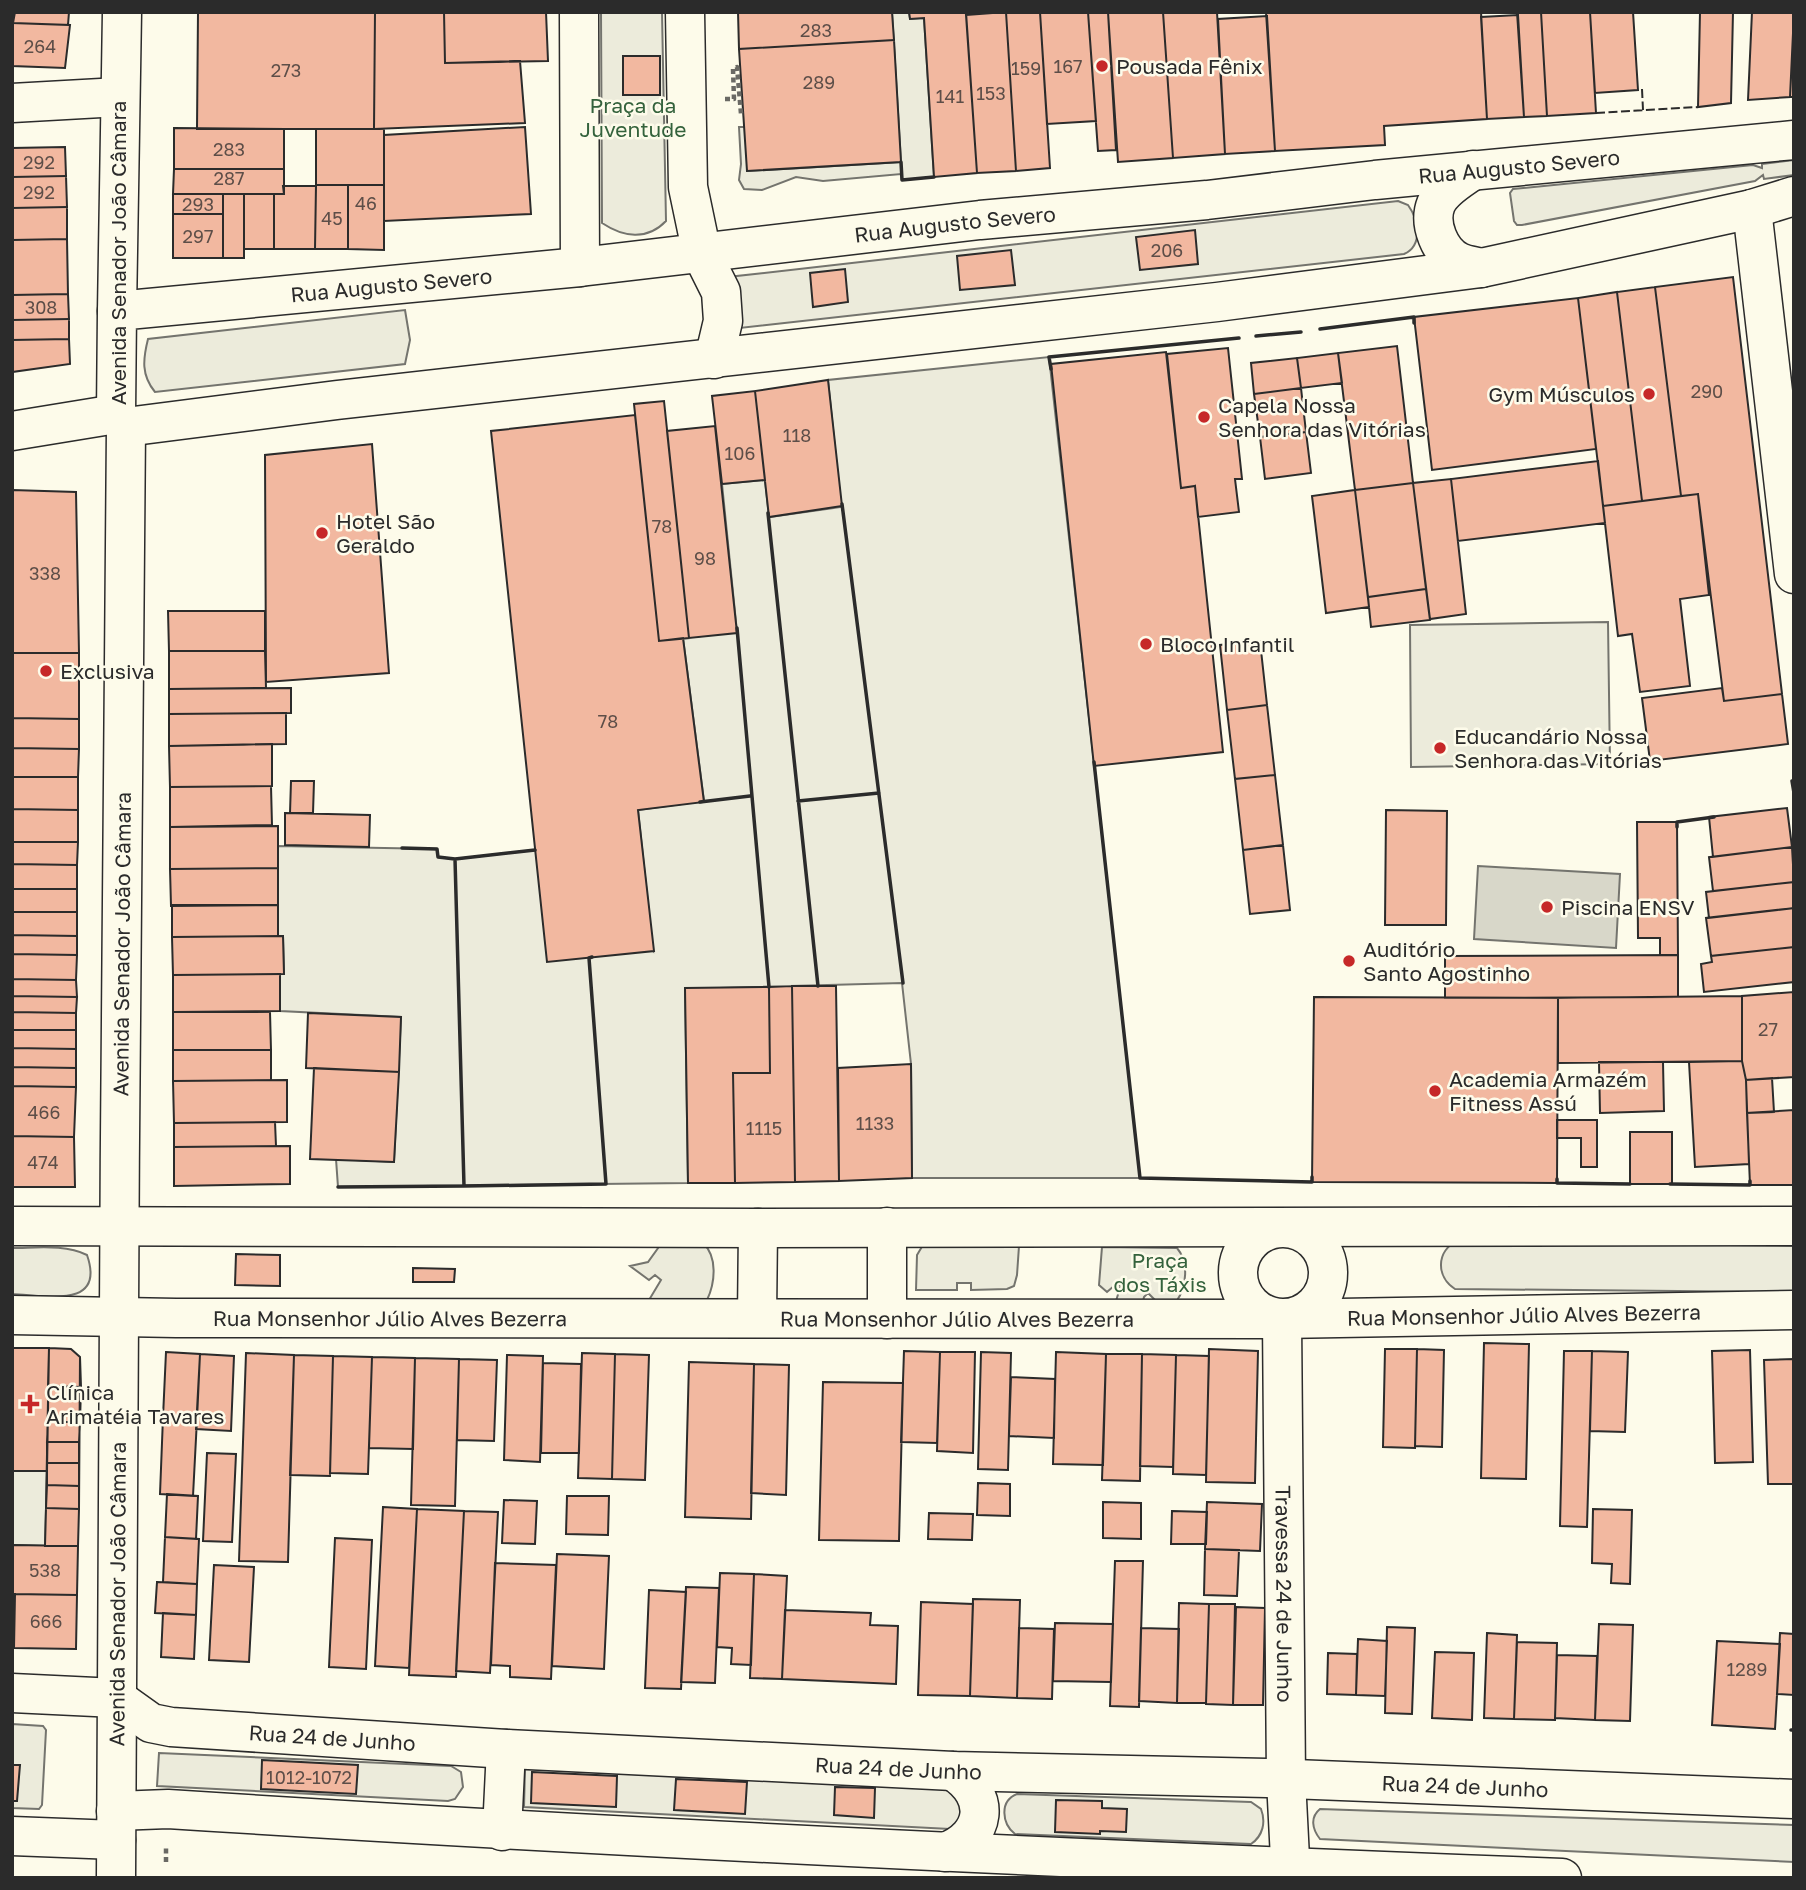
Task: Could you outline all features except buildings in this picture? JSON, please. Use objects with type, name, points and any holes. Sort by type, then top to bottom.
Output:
[{"type":"street","name":"Avenida Senador João Câmara","points":[[116,1878],[121,420],[117,312],[122,12]]},
{"type":"street","points":[[579,12],[580,267]]},
{"type":"street","points":[[685,12],[688,187],[702,254],[721,292],[723,321],[714,359]]},
{"type":"street","points":[[12,103],[119,97]]},
{"type":"street","name":"Rua Augusto Severo","points":[[117,312],[702,254],[980,220],[1194,201],[1402,177],[1794,139]]},
{"type":"street","points":[[1473,170],[1451,186],[1436,204],[1434,228],[1440,243],[1458,262],[1481,268]]},
{"type":"street","points":[[1402,177],[1415,190],[1426,214],[1426,250],[1418,275]]},
{"type":"street","points":[[12,431],[350,399],[714,359],[1217,302],[1481,268],[1752,209],[1794,196]]},
{"type":"street","points":[[1752,209],[1794,574]]},
{"type":"street","points":[[12,1226],[1794,1226]]},
{"type":"street","points":[[887,1227],[887,1319]]},
{"type":"street","points":[[1282,1227],[1307,1234],[1317,1243],[1328,1267],[1324,1292],[1317,1303],[1295,1317],[1282,1318],[1258,1311],[1248,1302],[1238,1278],[1239,1263],[1250,1243],[1268,1230],[1282,1227]]},
{"type":"street","points":[[757,1318],[758,1228]]},
{"type":"street","name":"Rua Monsenhor Júlio Alves Bezerra","points":[[12,1315],[1282,1318],[1794,1310]]},
{"type":"street","name":"Travessa 24 de Junho","points":[[1282,1318],[1286,1780],[1291,1873]]},
{"type":"street","points":[[12,1693],[116,1698]]},
{"type":"street","name":"Rua 24 de Junho","points":[[116,1698],[151,1723],[171,1727],[506,1749],[1025,1774],[1286,1780],[1794,1799]]},
{"type":"street","points":[[502,1831],[506,1749]]},
{"type":"street","points":[[945,1852],[959,1847],[971,1837],[978,1823],[976,1792],[967,1780],[953,1771]]},
{"type":"street","points":[[1020,1855],[1009,1848],[1001,1838],[995,1813],[997,1800],[1004,1788],[1025,1774]]},
{"type":"street","points":[[12,1836],[116,1825],[168,1809],[502,1831],[1020,1855],[1291,1873],[1562,1878]]},
{"type":"path","points":[[725,99],[734,99],[733,69],[737,67],[741,114],[744,114]]},
{"type":"path","points":[[166,1862],[167,1841]]},
{"type":"green space","name":"Praça da Juventude","points":[[601,12],[662,12],[666,221],[651,232],[643,234],[626,234],[602,223]]},
{"type":"green space","points":[[892,12],[909,12],[910,19],[924,18],[934,177],[902,180],[901,174],[823,181],[796,177],[762,190],[744,189],[739,180],[739,127],[745,127],[748,171],[901,162]]},
{"type":"green space","points":[[1794,160],[1794,175],[1764,179],[1763,175],[1755,181],[1522,225],[1517,225],[1514,221],[1510,193],[1513,189],[1753,165],[1762,168],[1762,164]]},
{"type":"green space","points":[[1398,201],[1408,205],[1417,231],[1414,245],[1404,254],[731,329],[728,277]]},
{"type":"green space","points":[[405,310],[410,340],[405,364],[155,392],[145,373],[144,360],[148,339]]},
{"type":"green space","points":[[1049,357],[1140,1178],[912,1178],[911,1064],[902,983],[685,989],[688,1183],[338,1187],[336,1159],[394,1162],[401,1017],[280,1011],[280,974],[284,973],[283,936],[278,936],[278,846],[437,849],[438,857],[455,859],[535,850],[653,951],[638,810],[704,801],[683,638],[737,632],[722,484],[765,480],[769,517],[841,507],[828,380]]},
{"type":"green space","points":[[1608,622],[1610,764],[1411,767],[1410,625]]},
{"type":"green space","points":[[666,1237],[703,1243],[708,1249],[714,1270],[707,1300],[646,1305],[661,1280],[655,1275],[649,1280],[630,1266],[648,1262]]},
{"type":"green space","points":[[1457,1241],[1794,1246],[1794,1292],[1455,1289],[1444,1278],[1441,1264],[1445,1251]]},
{"type":"green space","points":[[923,1245],[1019,1246],[1014,1286],[1007,1289],[971,1290],[971,1283],[957,1283],[957,1290],[916,1290],[917,1255]]},
{"type":"green space","name":"Praça dos Táxis","points":[[1102,1247],[1177,1248],[1183,1260],[1185,1275],[1176,1302],[1155,1300],[1148,1293],[1142,1306],[1115,1304],[1121,1285],[1114,1286],[1107,1292],[1099,1285]]},
{"type":"green space","points":[[12,1248],[60,1248],[87,1255],[91,1273],[88,1284],[80,1292],[69,1296],[12,1294]]},
{"type":"green space","points":[[12,1471],[47,1471],[45,1546],[12,1545]]},
{"type":"green space","points":[[12,1724],[43,1726],[46,1730],[42,1805],[39,1809],[12,1808]]},
{"type":"green space","points":[[159,1753],[451,1766],[461,1772],[463,1787],[455,1799],[448,1801],[157,1786]]},
{"type":"green space","points":[[525,1769],[952,1789],[958,1792],[961,1821],[950,1829],[524,1807]]},
{"type":"green space","points":[[1017,1794],[1251,1802],[1261,1809],[1263,1824],[1261,1833],[1251,1844],[1015,1834],[1007,1825],[1004,1813],[1007,1802]]},
{"type":"green space","points":[[1320,1809],[1794,1825],[1794,1862],[1320,1839],[1313,1823]]},
{"type":"shaded area","name":"Piscina ENSV","points":[[1478,866],[1620,874],[1616,948],[1474,939]]},
{"type":"fence","points":[[1642,89],[1643,110]]},
{"type":"fence","points":[[1596,113],[1698,107]]},
{"type":"wall","points":[[901,162],[902,180],[934,177]]},
{"type":"wall","points":[[1320,329],[1414,317],[1414,323]]},
{"type":"wall","points":[[1256,336],[1301,332]]},
{"type":"wall","points":[[1051,369],[1049,357],[1239,338]]},
{"type":"wall","points":[[842,504],[903,983]]},
{"type":"wall","points":[[768,513],[818,986]]},
{"type":"wall","points":[[737,628],[769,987]]},
{"type":"wall","points":[[1094,762],[1140,1178],[1312,1182],[1312,1177]]},
{"type":"wall","points":[[1792,781],[1794,793]]},
{"type":"wall","points":[[798,801],[879,793]]},
{"type":"wall","points":[[700,802],[750,796]]},
{"type":"wall","points":[[1677,827],[1677,822],[1714,817]]},
{"type":"wall","points":[[402,848],[437,849],[438,857],[455,859]]},
{"type":"wall","points":[[535,850],[455,859],[464,1186],[606,1184],[589,958],[592,957]]},
{"type":"wall","points":[[1557,1179],[1557,1183],[1630,1184]]},
{"type":"wall","points":[[1670,1184],[1750,1185],[1750,1181]]},
{"type":"wall","points":[[338,1187],[464,1186]]},
{"type":"place","name":"Pousada Fênix","points":[[1102,66]]},
{"type":"place","name":"Gym Músculos","points":[[1649,394]]},
{"type":"place","name":"Capela Nossa Senhora das Vitórias","points":[[1204,417]]},
{"type":"place","name":"Hotel São Geraldo","points":[[322,533]]},
{"type":"place","name":"Bloco Infantil","points":[[1146,644]]},
{"type":"place","name":"Exclusiva","points":[[46,671]]},
{"type":"place","name":"Educandário Nossa Senhora das Vitórias","points":[[1440,748]]},
{"type":"place","name":"Piscina ENSV","points":[[1547,907]]},
{"type":"place","name":"Auditório Santo Agostinho","points":[[1349,961]]},
{"type":"place","name":"Academia Armazém Fitness Assú","points":[[1435,1091]]},
{"type":"place","name":"Clínica Arimatéia Tavares","points":[[30,1404]]}]
